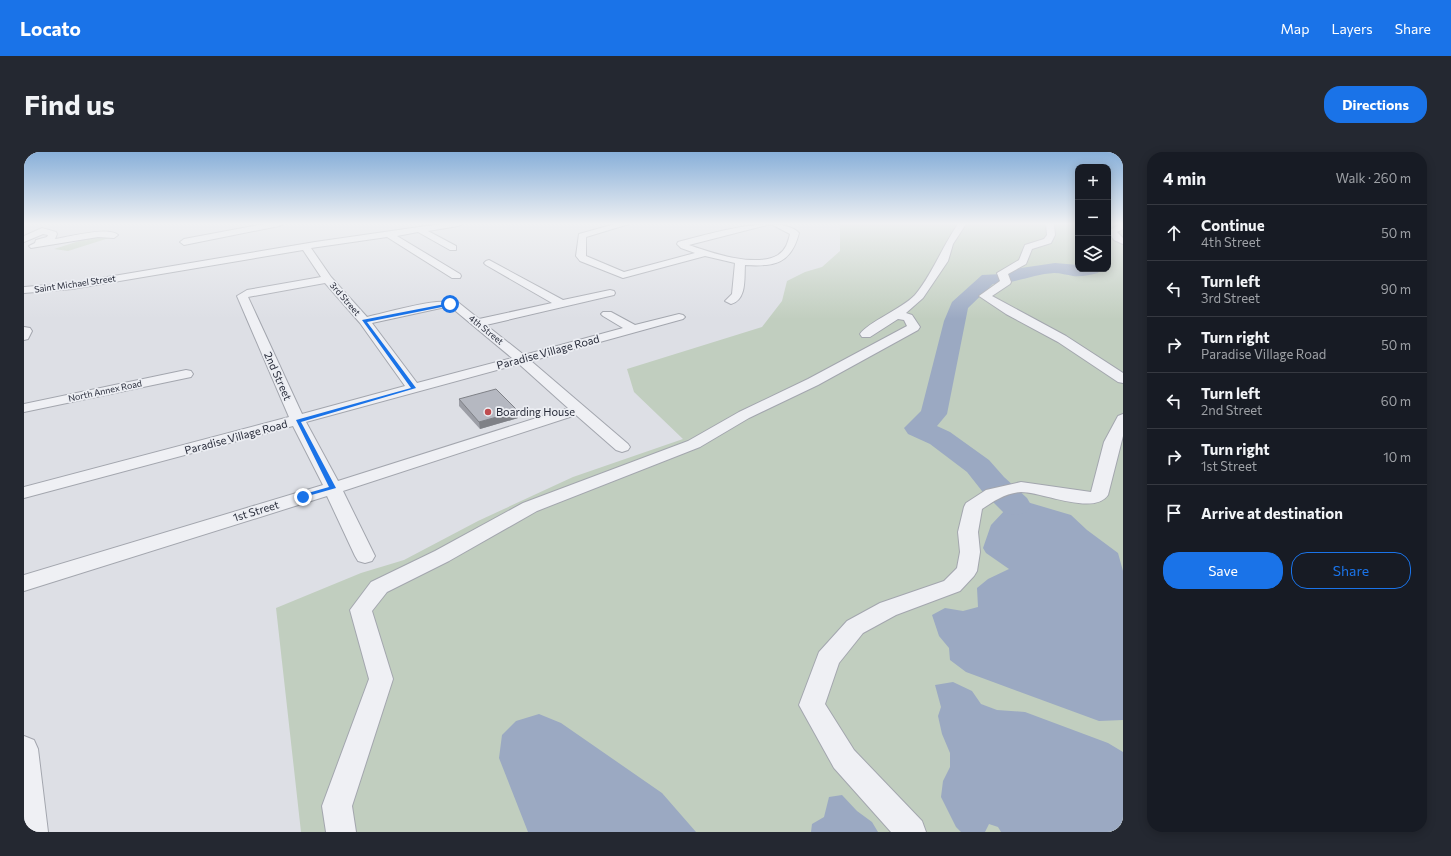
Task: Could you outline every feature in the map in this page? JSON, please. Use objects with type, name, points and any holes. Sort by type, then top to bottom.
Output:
[{"type":"street","name":"Saint Michael Street","points":[[29,290],[72,286],[270,256]]},
{"type":"street","name":"3rd Street","points":[[311,256],[327,279],[364,321],[414,388]]},
{"type":"street","points":[[423,256],[456,276]]},
{"type":"street","points":[[581,256],[583,259],[622,275],[696,256]]},
{"type":"street","points":[[716,256],[740,262],[768,262],[783,256]]},
{"type":"street","points":[[866,334],[896,315],[918,298],[943,261],[945,256]]},
{"type":"street","points":[[1026,256],[1021,264],[984,296],[1010,312],[1056,336],[1123,378]]},
{"type":"street","points":[[731,300],[736,294],[740,262]]},
{"type":"street","points":[[489,263],[562,304]]},
{"type":"street","name":"2nd Street","points":[[327,279],[248,293],[242,296],[298,421],[333,488],[365,556]]},
{"type":"street","points":[[24,298],[29,290]]},
{"type":"street","points":[[478,323],[610,294]]},
{"type":"street","name":"4th Street","points":[[364,321],[450,304],[455,305],[580,409],[622,447]]},
{"type":"street","points":[[607,314],[633,329]]},
{"type":"street","points":[[342,832],[337,806],[381,679],[361,610],[379,586],[442,556],[530,507],[694,444],[744,415],[813,382],[914,327],[908,317],[896,315]]},
{"type":"street","name":"Paradise Village Road","points":[[24,493],[298,421],[414,388],[679,317]]},
{"type":"street","points":[[24,331],[26,331],[24,336]]},
{"type":"street","name":"North Annex Road","points":[[24,408],[186,374]]},
{"type":"street","name":"1st Street","points":[[24,583],[333,488],[580,409]]},
{"type":"street","points":[[911,832],[844,759],[812,705],[828,659],[855,627],[888,608],[952,586],[967,571],[970,552],[968,532],[973,507],[992,494],[1021,487],[1091,499],[1099,495],[1112,442],[1123,419]]},
{"type":"street","points":[[24,749],[33,832]]},
{"type":"green space","points":[[835,256],[1075,256],[1075,272],[1111,272],[1111,256],[1123,256],[1123,832],[301,832],[276,608],[361,573],[404,560],[478,521],[573,477],[683,439],[634,392],[627,369],[762,327],[782,301],[787,281],[805,272],[822,267]]},
{"type":"water","points":[[1027,502],[1071,515],[1087,530],[1118,553],[1123,571],[1123,720],[1099,721],[966,672],[950,660],[949,648],[939,636],[932,615],[945,608],[963,611],[978,607],[977,588],[988,579],[1009,569],[986,553],[983,548],[991,525],[1007,508]]},
{"type":"water","points":[[953,682],[972,691],[981,704],[997,710],[1025,712],[1108,743],[1123,752],[1123,832],[1001,832],[998,827],[989,824],[985,832],[961,832],[956,827],[941,797],[943,781],[950,767],[950,753],[942,734],[938,716],[941,707],[935,685]]},
{"type":"water","points":[[539,714],[561,723],[662,793],[696,832],[528,832],[499,758],[502,735],[516,721]]},
{"type":"water","points":[[842,795],[857,811],[872,822],[878,832],[811,832],[812,824],[824,817],[829,797]]},
{"type":"building","name":"Boarding House","points":[[496,389],[518,411],[479,422],[459,399]]},
{"type":"waterway","points":[[1015,505],[993,484],[978,466],[940,438],[918,428],[934,414],[954,321],[959,306],[988,279],[1004,279],[1021,273],[1055,268],[1075,271]]},
{"type":"place","name":"Boarding House","points":[[488,412]]},
{"type":"route","points":[[303,497],[333,488],[298,421],[414,388],[364,321],[450,304]]}]
